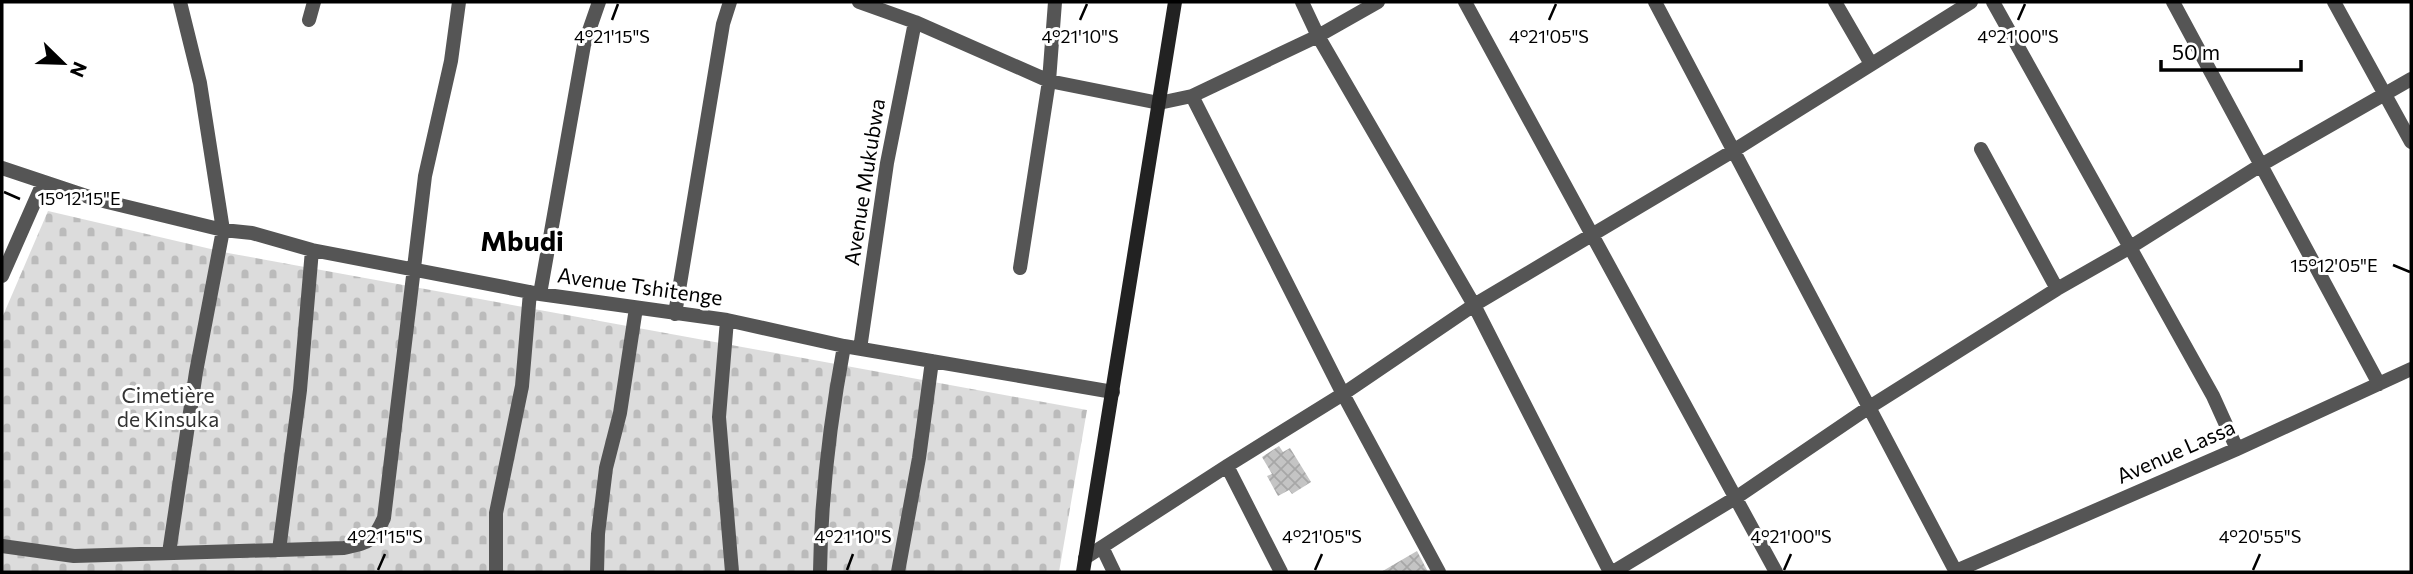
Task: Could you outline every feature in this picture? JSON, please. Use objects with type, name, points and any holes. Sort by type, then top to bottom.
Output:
[{"type":"street","points":[[169,553],[196,372],[223,230],[200,83],[180,2]]},
{"type":"street","points":[[309,20],[314,2]]},
{"type":"street","points":[[2,546],[74,556],[344,548],[366,543],[374,538],[384,518],[425,176],[451,61],[459,2]]},
{"type":"street","points":[[496,572],[496,513],[522,386],[535,293],[584,45],[599,2]]},
{"type":"street","points":[[675,314],[721,37],[730,2]]},
{"type":"street","points":[[859,2],[915,22],[1049,81],[1159,103],[1192,96],[1318,36],[1378,2]]},
{"type":"street","points":[[1020,268],[1049,81],[1055,2]]},
{"type":"street","points":[[1084,565],[1175,2]]},
{"type":"street","points":[[1302,2],[1318,36],[1474,306],[1611,572],[1737,496],[1868,408],[2057,289],[2260,165],[2411,79]]},
{"type":"street","points":[[1465,2],[1737,496],[1776,572]]},
{"type":"street","points":[[1656,2],[1956,571]]},
{"type":"street","points":[[1835,2],[1871,64]]},
{"type":"street","points":[[1084,565],[1102,547],[1343,394],[1474,306],[1733,151],[1971,2]]},
{"type":"street","points":[[1993,2],[2213,396],[2237,449]]},
{"type":"street","points":[[2173,2],[2379,384]]},
{"type":"street","points":[[2334,2],[2411,142]]},
{"type":"street","name":"Avenue Mukubwa","points":[[860,349],[887,163],[915,22]]},
{"type":"street","points":[[1192,96],[1343,394],[1439,572]]},
{"type":"street","points":[[1982,149],[2057,289]]},
{"type":"street","name":"Avenue Tshitenge","points":[[2,168],[95,199],[223,230],[252,233],[312,250],[535,293],[727,320],[860,349],[1113,392]]},
{"type":"street","points":[[2,276],[43,183]]},
{"type":"street","points":[[279,550],[300,390],[312,250]]},
{"type":"street","points":[[597,572],[597,534],[606,468],[620,413],[636,308]]},
{"type":"street","points":[[727,320],[719,417],[732,572]]},
{"type":"street","points":[[820,572],[824,477],[844,346]]},
{"type":"street","points":[[898,572],[919,458],[932,361]]},
{"type":"street","name":"Avenue Lassa","points":[[1956,571],[2237,449],[2411,369]]},
{"type":"street","points":[[1227,466],[1281,572]]},
{"type":"street","points":[[1102,547],[1114,572]]},
{"type":"green space","name":"Cimetière de Kinsuka","points":[[48,211],[228,253],[1087,410],[1059,572],[2,572],[2,318]]},
{"type":"building","points":[[1279,446],[1283,452],[1290,448],[1311,482],[1292,494],[1289,490],[1278,496],[1267,476],[1272,474],[1262,457]]},
{"type":"building","points":[[1417,551],[1428,572],[1381,572]]},
{"type":"district","name":"Mbudi","points":[[522,241]]}]
